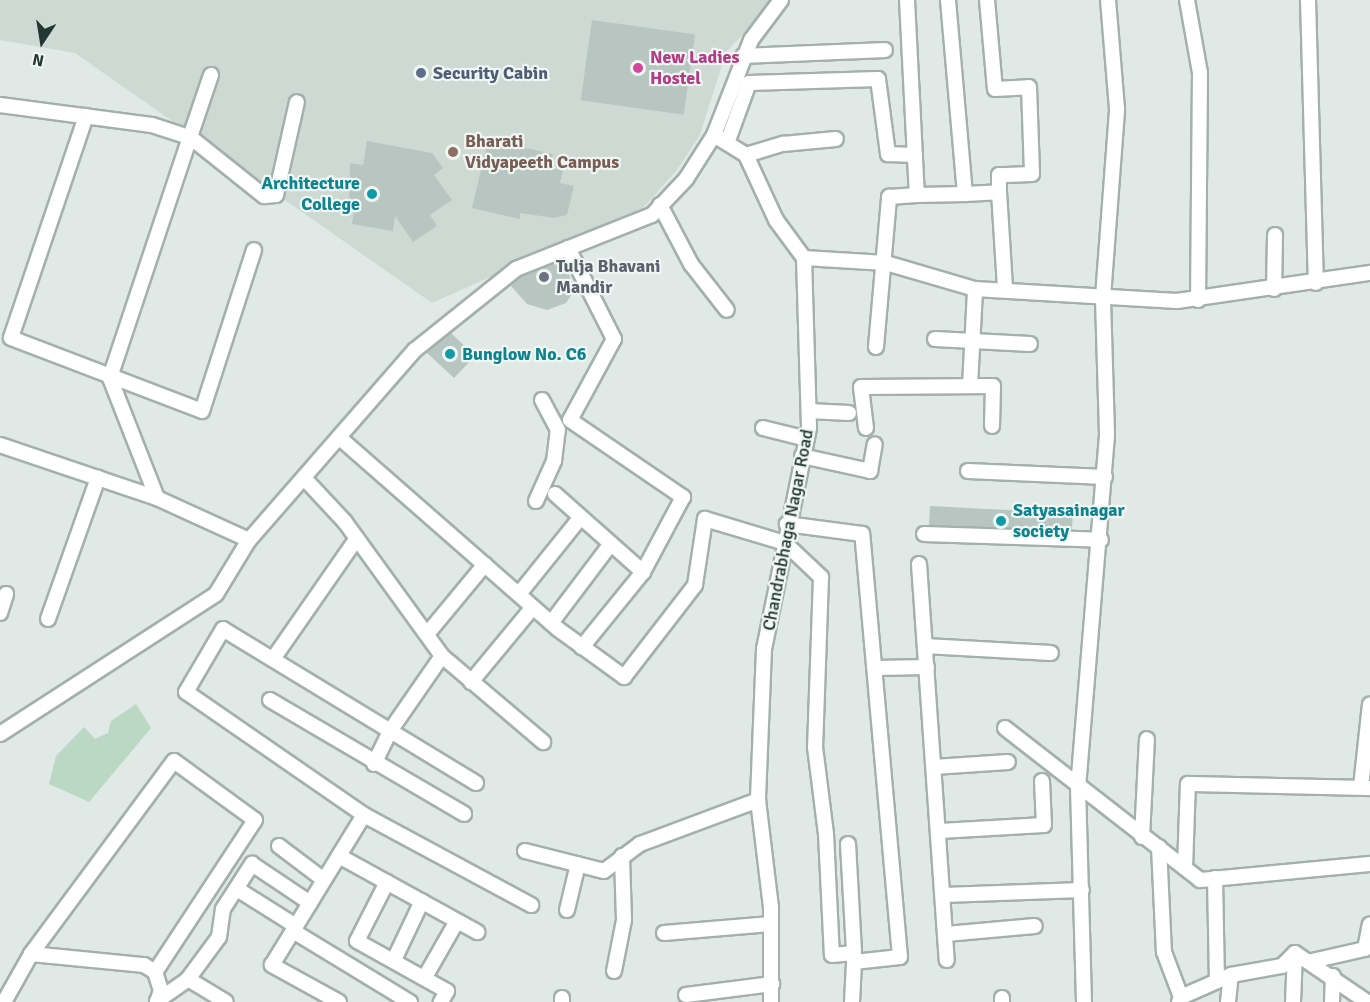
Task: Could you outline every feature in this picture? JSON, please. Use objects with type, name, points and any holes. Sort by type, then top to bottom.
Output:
[{"type":"street","points":[[0,734],[216,594],[249,540],[341,439],[414,350],[516,268],[652,215],[686,179],[714,135],[743,56],[781,0]]},
{"type":"street","points":[[907,0],[917,195]]},
{"type":"street","points":[[948,0],[965,194]]},
{"type":"street","points":[[987,0],[995,89],[1029,87],[1032,174],[999,175],[1005,288]]},
{"type":"street","points":[[1084,1002],[1078,788],[1105,477],[1102,297],[1117,109],[1108,0]]},
{"type":"street","points":[[1187,0],[1200,73],[1198,300]]},
{"type":"street","points":[[1308,0],[1316,283]]},
{"type":"street","points":[[743,56],[885,50]]},
{"type":"street","points":[[157,498],[110,378],[211,75]]},
{"type":"street","points":[[727,143],[749,83],[878,79],[888,154],[915,155]]},
{"type":"street","points":[[0,105],[152,125],[190,137],[264,196],[276,195],[297,102]]},
{"type":"street","points":[[86,116],[11,338],[110,378],[202,411],[254,250]]},
{"type":"street","points":[[714,135],[746,155],[776,220],[804,258],[886,263],[975,289],[1005,288],[1102,297],[1198,300],[1370,273]]},
{"type":"street","points":[[746,155],[783,144],[836,139]]},
{"type":"street","points":[[876,347],[886,263],[889,197],[999,192]]},
{"type":"street","points":[[660,205],[691,264],[727,310]]},
{"type":"street","points":[[1274,289],[1275,234]]},
{"type":"street","points":[[568,248],[614,339],[570,420],[684,497],[643,572],[582,647]]},
{"type":"street","name":"Chandrabhaga Nagar Road","points":[[771,1002],[771,924],[758,800],[764,649],[787,524],[807,439],[809,411],[804,258]]},
{"type":"street","points":[[970,386],[975,289]]},
{"type":"street","points":[[935,339],[1030,344]]},
{"type":"street","points":[[866,428],[861,387],[993,386],[992,426]]},
{"type":"street","points":[[537,501],[554,461],[558,430],[542,400]]},
{"type":"street","points":[[809,411],[849,413]]},
{"type":"street","points":[[763,428],[807,439]]},
{"type":"street","points":[[341,439],[551,623],[624,676],[695,585],[705,519],[785,543],[821,577],[815,747],[826,834],[832,955],[900,957],[876,668],[862,534],[787,524]]},
{"type":"street","points":[[802,456],[870,471],[875,444]]},
{"type":"street","points":[[0,445],[157,498],[249,540]]},
{"type":"street","points":[[968,471],[1105,477]]},
{"type":"street","points":[[48,619],[98,478]]},
{"type":"street","points":[[304,478],[357,538],[428,633],[442,656],[543,742]]},
{"type":"street","points":[[555,495],[643,572]]},
{"type":"street","points":[[519,594],[580,518]]},
{"type":"street","points":[[924,534],[1101,540]]},
{"type":"street","points":[[273,659],[357,538]]},
{"type":"street","points":[[551,623],[610,545]]},
{"type":"street","points":[[428,633],[485,564]]},
{"type":"street","points":[[919,564],[940,831],[947,960]]},
{"type":"street","points":[[0,613],[6,594]]},
{"type":"street","points":[[471,682],[533,607]]},
{"type":"street","points":[[476,783],[223,629],[186,692],[364,814],[531,905]]},
{"type":"street","points":[[925,646],[1051,653]]},
{"type":"street","points":[[374,764],[390,731],[442,656]]},
{"type":"street","points":[[876,668],[927,667]]},
{"type":"street","points":[[270,700],[374,764],[464,814]]},
{"type":"street","points":[[1185,868],[1188,784],[1366,788],[1370,704]]},
{"type":"street","points":[[1005,728],[1078,788],[1200,880],[1370,864]]},
{"type":"street","points":[[1142,837],[1147,739]]},
{"type":"street","points":[[4,1002],[31,954],[174,760],[255,820],[155,972]]},
{"type":"street","points":[[934,767],[1008,762]]},
{"type":"street","points":[[940,831],[1044,825],[1042,781]]},
{"type":"street","points":[[525,851],[604,871],[640,844],[758,800]]},
{"type":"street","points":[[339,1002],[272,965],[364,814]]},
{"type":"street","points":[[848,844],[854,957],[852,1002]]},
{"type":"street","points":[[279,846],[324,880]]},
{"type":"street","points":[[1159,847],[1164,951],[1180,999],[1231,975],[1282,966],[1295,953]]},
{"type":"street","points":[[339,856],[477,932]]},
{"type":"street","points":[[614,971],[624,920],[622,856]]},
{"type":"street","points":[[157,1001],[188,980],[219,937],[223,909],[252,864],[310,903]]},
{"type":"street","points":[[567,910],[578,864]]},
{"type":"street","points":[[1215,878],[1217,981]]},
{"type":"street","points":[[387,882],[357,941],[447,991],[441,1002]]},
{"type":"street","points":[[237,888],[410,1002]]},
{"type":"street","points":[[944,895],[1082,890]]},
{"type":"street","points":[[394,960],[422,901]]},
{"type":"street","points":[[425,977],[457,921]]},
{"type":"street","points":[[664,933],[771,924]]},
{"type":"street","points":[[1312,961],[1365,949],[1370,924]]},
{"type":"street","points":[[946,934],[1035,926]]},
{"type":"street","points":[[1295,953],[1312,961],[1367,1002]]},
{"type":"street","points":[[1293,1002],[1295,953]]},
{"type":"street","points":[[31,954],[144,965],[155,972],[161,990],[157,1001]]},
{"type":"street","points":[[1228,1002],[1231,975]]},
{"type":"street","points":[[1332,1002],[1333,976]]},
{"type":"street","points":[[188,980],[225,1002]]},
{"type":"street","points":[[686,995],[772,984]]},
{"type":"shaded area","name":"Bharati Vidyapeeth Campus","points":[[0,0],[775,0],[726,52],[700,135],[677,170],[642,209],[432,303],[75,53],[0,40]]},
{"type":"green space","points":[[136,704],[151,728],[89,802],[49,784],[56,756],[84,727],[95,739],[108,733],[111,721]]},
{"type":"building","name":"New Ladies Hostel","points":[[592,20],[695,34],[684,115],[581,100]]},
{"type":"building","points":[[488,140],[553,154],[550,167],[563,171],[560,183],[574,186],[567,215],[554,218],[520,213],[520,219],[472,208]]},
{"type":"building","name":"Architecture College","points":[[367,141],[432,153],[443,168],[434,175],[452,200],[430,215],[437,226],[413,242],[395,216],[393,231],[352,224],[356,200],[349,199],[350,163],[363,165]]},
{"type":"building","name":"Tulja Bhavani Mandir","points":[[563,260],[575,290],[566,303],[547,310],[527,304],[511,286],[521,277]]},
{"type":"building","name":"Bunglow No. C6","points":[[451,333],[475,356],[454,378],[426,352]]},
{"type":"building","name":"Satyasainagar society","points":[[930,506],[1073,513],[1072,532],[929,525]]},
{"type":"place","name":"New Ladies Hostel","points":[[638,68]]},
{"type":"place","name":"Security Cabin","points":[[421,73]]},
{"type":"place","name":"Bharati Vidyapeeth Campus","points":[[453,152]]},
{"type":"place","name":"Architecture College","points":[[372,194]]},
{"type":"place","name":"Tulja Bhavani Mandir","points":[[544,277]]},
{"type":"place","name":"Bunglow No. C6","points":[[450,354]]},
{"type":"place","name":"Satyasainagar society","points":[[1001,521]]}]
